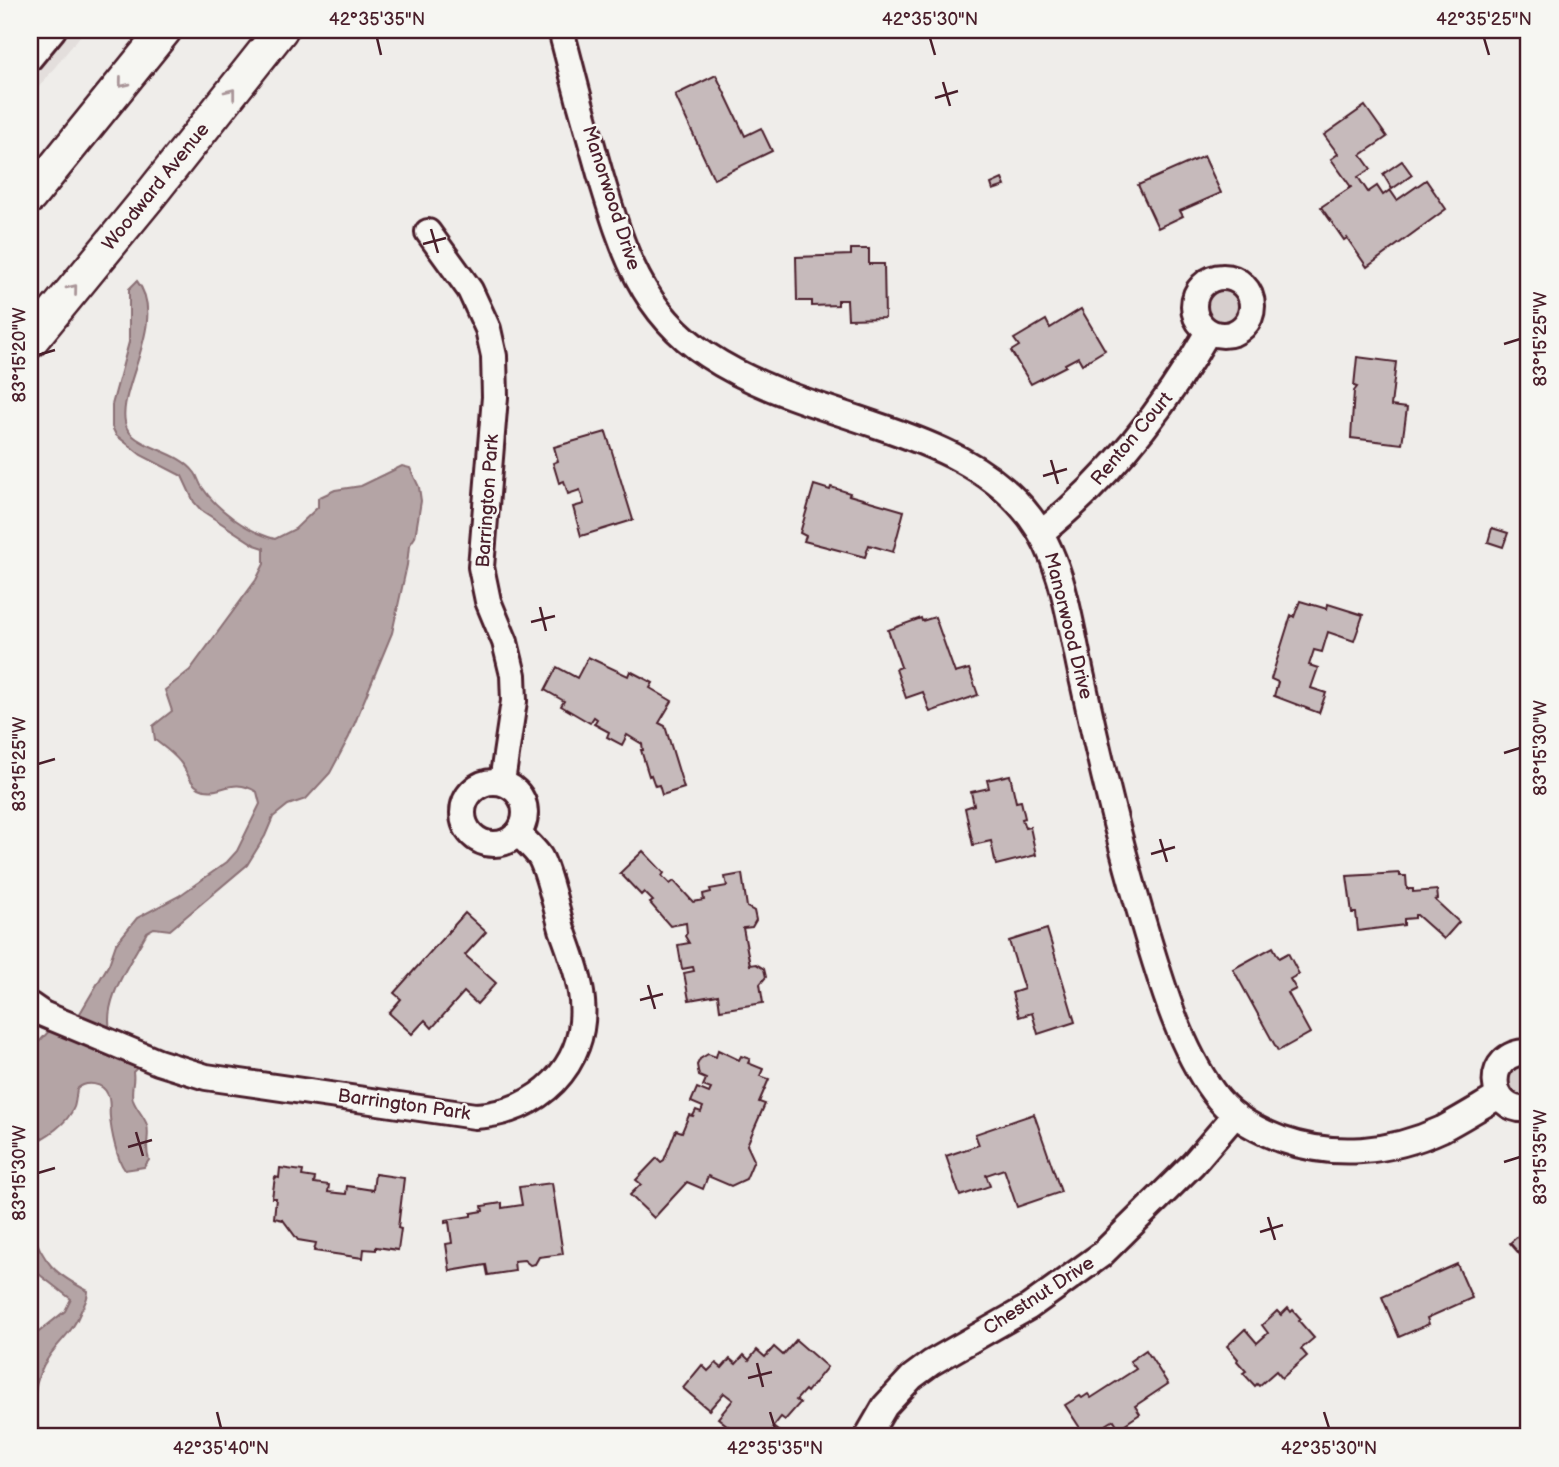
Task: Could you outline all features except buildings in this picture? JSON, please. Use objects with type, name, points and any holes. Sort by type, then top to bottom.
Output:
[{"type":"main road","name":"Woodward Avenue","points":[[30,342],[281,30]]},
{"type":"main road","points":[[30,197],[163,31]]},
{"type":"street","points":[[30,58],[53,30]]},
{"type":"street","name":"Manorwood Drive","points":[[561,30],[624,251],[645,292],[672,326],[707,356],[738,373],[957,457],[1001,486],[1028,514],[1041,533],[1059,578],[1111,810],[1153,954],[1191,1055],[1212,1091],[1235,1115],[1272,1136],[1325,1150],[1354,1151],[1390,1146],[1443,1128],[1499,1096]]},
{"type":"street","name":"Barrington Park","points":[[428,232],[470,290],[488,329],[494,356],[495,397],[481,567],[488,601],[505,642],[513,674],[514,701],[502,782]]},
{"type":"street","name":"Renton Court","points":[[1041,533],[1090,491],[1146,428],[1209,332]]},
{"type":"street","points":[[492,781],[502,782],[510,786],[522,799],[525,817],[518,833],[502,843],[483,843],[468,831],[464,822],[464,803],[474,788],[492,781]]},
{"type":"street","name":"Barrington Park","points":[[36,1009],[158,1062],[224,1080],[475,1116],[506,1112],[537,1098],[560,1077],[575,1052],[581,1032],[582,1000],[540,857],[518,833]]},
{"type":"street","points":[[1529,1052],[1510,1055],[1503,1061],[1495,1077],[1499,1096],[1514,1108],[1529,1109]]},
{"type":"street","name":"Chestnut Drive","points":[[867,1437],[885,1406],[912,1377],[931,1363],[1029,1307],[1101,1255],[1193,1164],[1235,1115]]},
{"type":"shaded area","points":[[30,30],[85,30],[30,98]]},
{"type":"shaded area","points":[[137,281],[146,298],[147,318],[126,400],[124,416],[128,430],[141,442],[188,465],[208,496],[225,512],[244,526],[275,539],[295,529],[318,507],[318,498],[335,490],[361,486],[402,466],[410,468],[419,487],[421,501],[392,633],[349,737],[330,773],[306,799],[288,805],[273,817],[247,865],[170,930],[154,928],[147,932],[119,983],[113,998],[109,1025],[113,1038],[138,1067],[133,1072],[132,1096],[147,1125],[149,1160],[144,1167],[125,1170],[113,1137],[109,1098],[106,1091],[98,1085],[85,1085],[77,1089],[74,1107],[67,1119],[49,1134],[30,1144],[30,1060],[36,1045],[50,1030],[79,1015],[109,964],[116,944],[137,918],[179,896],[227,862],[237,851],[260,804],[257,792],[248,787],[232,786],[206,790],[196,786],[177,759],[155,740],[153,726],[172,711],[165,690],[190,670],[256,580],[264,564],[264,548],[201,510],[194,502],[182,476],[141,455],[116,435],[112,427],[112,405],[129,342],[129,289]]},
{"type":"shaded area","points":[[1222,289],[1234,294],[1239,306],[1234,318],[1222,323],[1210,318],[1205,306],[1210,294]]},
{"type":"shaded area","points":[[1529,1063],[1529,1096],[1523,1096],[1513,1092],[1508,1078],[1512,1067]]},
{"type":"shaded area","points":[[30,1227],[51,1266],[88,1291],[74,1325],[50,1355],[36,1384],[35,1405],[40,1437],[30,1437],[30,1339],[65,1311],[71,1299],[31,1268]]}]
